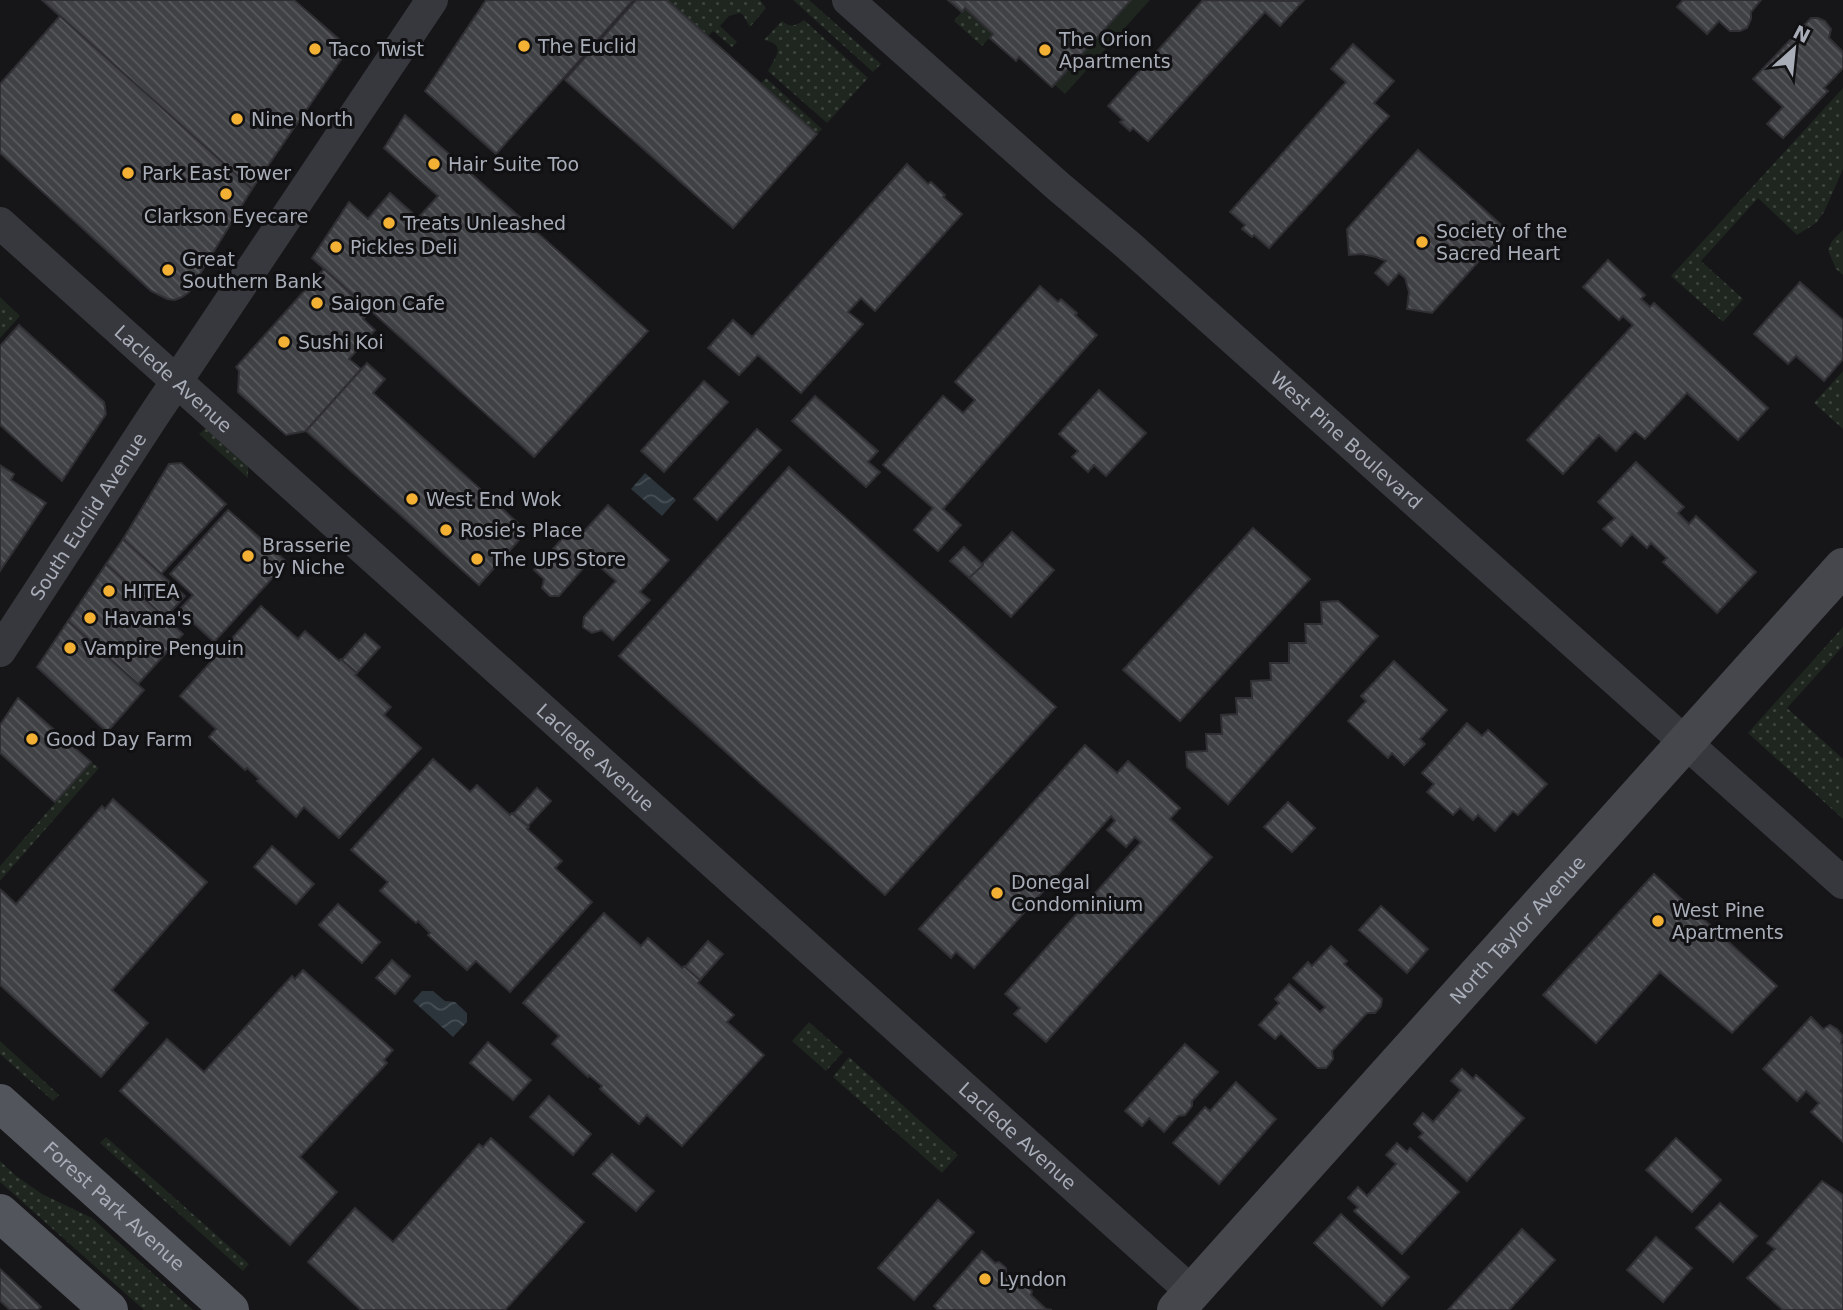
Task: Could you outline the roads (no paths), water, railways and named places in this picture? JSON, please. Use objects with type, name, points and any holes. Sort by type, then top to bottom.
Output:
[{"type":"main road","name":"Forest Park Avenue","points":[[0,1103],[230,1310]]},
{"type":"main road","points":[[0,1213],[109,1310]]},
{"type":"street","name":"South Euclid Avenue","points":[[0,651],[177,380],[432,0]]},
{"type":"street","name":"West Pine Boulevard","points":[[848,0],[1129,246],[1843,883]]},
{"type":"street","name":"Laclede Avenue","points":[[0,223],[177,380],[1184,1301]]},
{"type":"street","name":"North Taylor Avenue","points":[[1184,1301],[1843,567]]},
{"type":"water","points":[[645,473],[676,500],[662,516],[631,489]]},
{"type":"water","points":[[422,991],[433,991],[445,1001],[455,1002],[467,1013],[467,1022],[453,1037],[413,1001]]},
{"type":"place","name":"The Euclid","points":[[524,46]]},
{"type":"place","name":"Taco Twist","points":[[315,49]]},
{"type":"place","name":"The Orion Apartments","points":[[1045,50]]},
{"type":"place","name":"Nine North","points":[[237,119]]},
{"type":"place","name":"Hair Suite Too","points":[[434,164]]},
{"type":"place","name":"Park East Tower","points":[[128,173]]},
{"type":"place","name":"Clarkson Eyecare","points":[[226,194]]},
{"type":"place","name":"Treats Unleashed","points":[[389,223]]},
{"type":"place","name":"Society of the Sacred Heart","points":[[1422,242]]},
{"type":"place","name":"Pickles Deli","points":[[336,247]]},
{"type":"place","name":"Great Southern Bank","points":[[168,270]]},
{"type":"place","name":"Saigon Cafe","points":[[317,303]]},
{"type":"place","name":"Sushi Koi","points":[[284,342]]},
{"type":"place","name":"West End Wok","points":[[412,499]]},
{"type":"place","name":"Rosie's Place","points":[[446,530]]},
{"type":"place","name":"Brasserie by Niche","points":[[248,556]]},
{"type":"place","name":"The UPS Store","points":[[477,559]]},
{"type":"place","name":"HITEA","points":[[109,591]]},
{"type":"place","name":"Havana's","points":[[90,618]]},
{"type":"place","name":"Vampire Penguin","points":[[70,648]]},
{"type":"place","name":"Good Day Farm","points":[[32,739]]},
{"type":"place","name":"Donegal Condominium","points":[[997,893]]},
{"type":"place","name":"West Pine Apartments","points":[[1658,921]]},
{"type":"place","name":"Lyndon","points":[[985,1279]]}]
